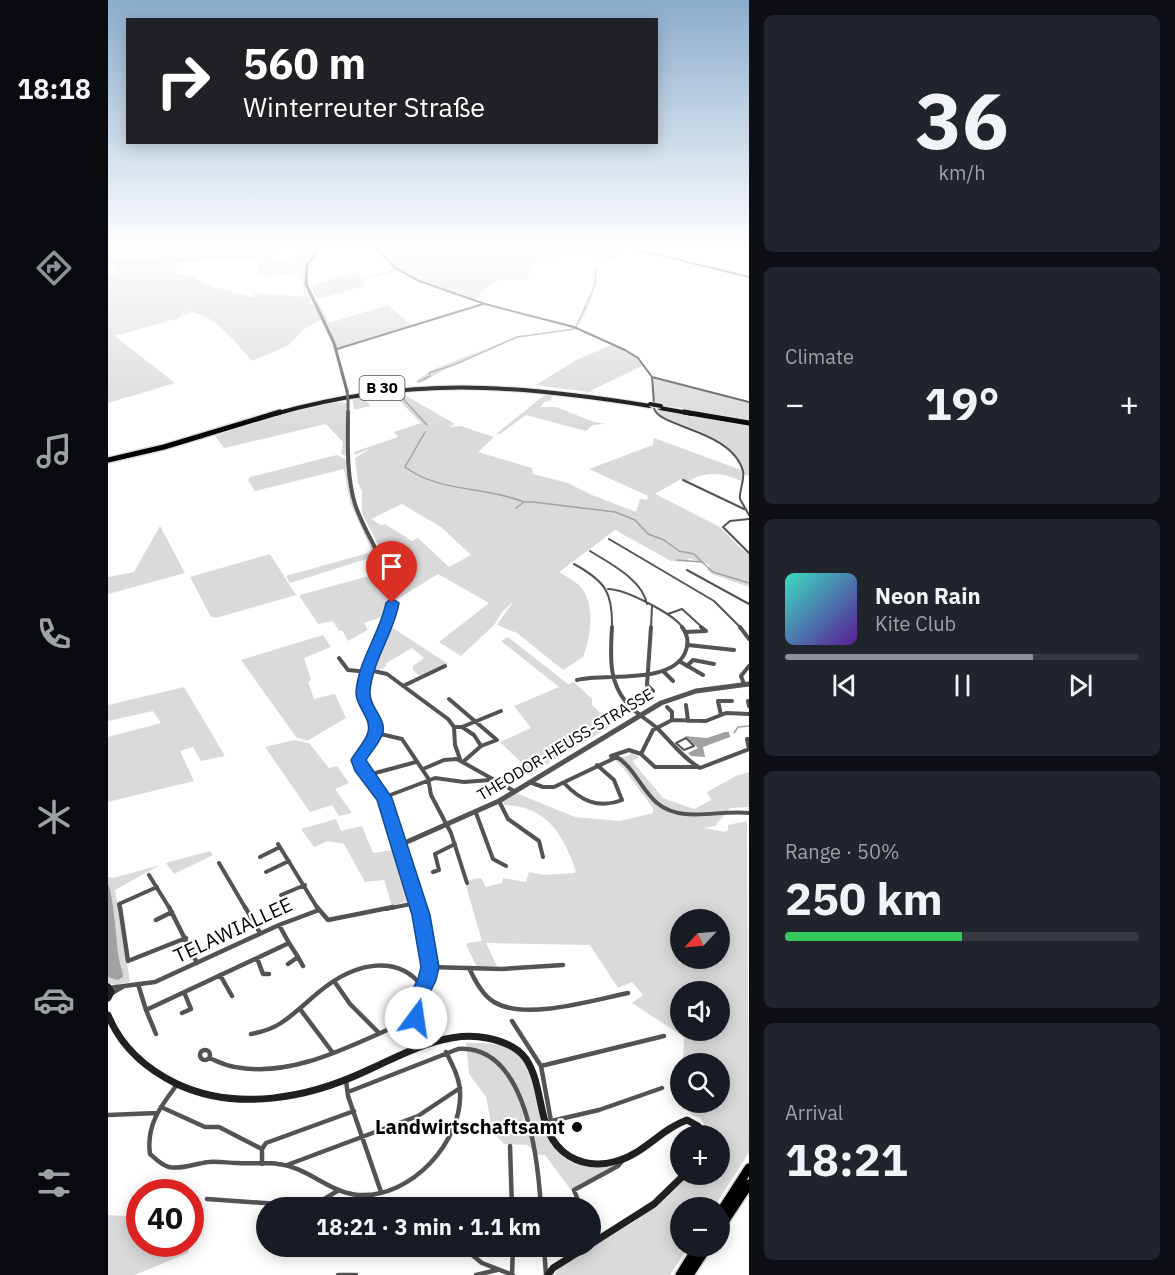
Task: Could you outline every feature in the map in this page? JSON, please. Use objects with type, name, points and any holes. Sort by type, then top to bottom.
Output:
[{"type":"main road","name":"B 30","points":[[110,459],[174,445],[307,404],[400,388],[447,385],[506,387],[583,395],[749,422]]},
{"type":"main road","points":[[108,1015],[114,1030],[135,1057],[177,1084],[200,1092],[229,1097],[266,1099],[299,1095],[346,1080],[428,1044],[483,1037],[515,1045],[524,1054],[531,1068],[552,1140],[575,1160],[596,1163],[622,1159],[644,1149],[670,1130]]},
{"type":"main road","points":[[677,1125],[683,1121],[692,1122],[695,1125]]},
{"type":"main road","points":[[730,1197],[749,1168]]},
{"type":"main road","points":[[601,1237],[654,1204],[674,1185]]},
{"type":"main road","points":[[730,1214],[746,1191]]},
{"type":"main road","points":[[547,1275],[553,1268],[570,1257]]},
{"type":"main road","points":[[680,1275],[691,1257]]},
{"type":"main road","points":[[689,1275],[701,1257]]},
{"type":"street","points":[[317,308],[336,349],[348,399],[348,467],[352,495],[386,570],[392,593],[391,610],[369,671],[363,699],[375,722],[376,733],[358,760],[384,798],[418,903],[430,967],[424,987],[416,1002],[416,1018],[428,1044]]},
{"type":"street","points":[[336,349],[470,308]]},
{"type":"street","points":[[502,308],[586,331],[643,362],[652,377],[656,413],[660,418],[707,435],[722,443],[737,459],[744,474],[738,491],[739,500],[747,513]]},
{"type":"street","points":[[652,377],[749,402]]},
{"type":"street","points":[[683,480],[747,513]]},
{"type":"street","points":[[747,513],[723,526],[749,553]]},
{"type":"street","points":[[609,539],[714,601],[733,618],[749,639]]},
{"type":"street","points":[[590,551],[643,591],[647,597],[647,604]]},
{"type":"street","points":[[574,564],[594,575],[608,590],[614,610],[612,675],[621,696],[697,767]]},
{"type":"street","points":[[687,570],[749,604]]},
{"type":"street","points":[[578,680],[663,671],[679,661],[688,645],[686,632],[668,614],[618,590],[608,590]]},
{"type":"street","points":[[652,606],[647,685],[653,692]]},
{"type":"street","points":[[668,614],[682,609],[705,631],[686,632]]},
{"type":"street","points":[[688,645],[734,650]]},
{"type":"street","points":[[339,658],[348,670],[383,672],[448,719],[454,727],[455,745],[462,760],[490,780],[515,792]]},
{"type":"street","points":[[687,666],[693,660],[714,664]]},
{"type":"street","points":[[679,661],[703,675]]},
{"type":"street","points":[[404,686],[445,666]]},
{"type":"street","points":[[746,684],[741,676],[749,666]]},
{"type":"street","points":[[663,671],[673,681]]},
{"type":"street","name":"THEODOR-HEUSS-STRASSE","points":[[400,845],[499,801],[640,714],[691,690],[746,684]]},
{"type":"street","points":[[423,769],[444,759],[462,760],[481,746],[497,741],[477,721],[449,699]]},
{"type":"street","points":[[748,700],[749,706]]},
{"type":"street","points":[[721,715],[718,701],[732,701]]},
{"type":"street","points":[[686,705],[688,721]]},
{"type":"street","points":[[667,707],[672,712],[672,720]]},
{"type":"street","points":[[454,727],[462,727],[501,711]]},
{"type":"street","points":[[641,754],[656,727],[672,720],[706,722],[726,713],[749,714]]},
{"type":"street","points":[[462,727],[474,735],[481,746]]},
{"type":"street","points":[[376,733],[402,739],[423,769],[429,782],[431,795],[455,844],[467,884]]},
{"type":"street","points":[[686,738],[694,746],[684,750],[676,743],[686,738]]},
{"type":"street","points":[[531,782],[541,788],[564,783],[607,758],[629,750],[641,754],[655,767],[702,768],[749,749],[747,739],[749,739]]},
{"type":"street","points":[[607,758],[622,759],[665,808],[696,814],[733,810],[749,813]]},
{"type":"street","points":[[367,776],[416,762]]},
{"type":"street","points":[[564,783],[584,801],[602,804],[622,800],[621,793],[608,771],[597,765]]},
{"type":"street","points":[[384,798],[435,778],[464,782],[490,780]]},
{"type":"street","points":[[499,801],[509,820],[535,836],[543,857]]},
{"type":"street","points":[[476,813],[493,859],[506,866]]},
{"type":"street","points":[[433,872],[439,870],[435,854],[455,844]]},
{"type":"street","points":[[260,857],[279,846],[319,909]]},
{"type":"street","points":[[266,872],[289,861]]},
{"type":"street","points":[[219,863],[260,934]]},
{"type":"street","points":[[149,875],[172,912],[197,963]]},
{"type":"street","points":[[281,895],[305,885]]},
{"type":"street","points":[[157,887],[119,904],[128,961],[186,938]]},
{"type":"street","name":"TELAWIALLEE","points":[[109,992],[127,985],[155,982],[319,909],[328,920],[418,903]]},
{"type":"street","points":[[156,920],[172,912]]},
{"type":"street","points":[[279,925],[303,966]]},
{"type":"street","points":[[146,1010],[289,944]]},
{"type":"street","points":[[288,964],[298,957]]},
{"type":"street","points":[[257,958],[263,974],[269,974]]},
{"type":"street","points":[[250,1034],[278,1025],[334,981],[366,968],[391,965],[403,968],[424,987]]},
{"type":"street","points":[[430,967],[502,969],[563,965]]},
{"type":"street","points":[[469,968],[494,1002],[505,1007],[553,1007],[628,993]]},
{"type":"street","points":[[220,975],[232,996]]},
{"type":"street","points":[[334,981],[350,1004],[379,1033]]},
{"type":"street","points":[[138,984],[156,1034]]},
{"type":"street","points":[[182,1013],[191,1009],[184,992]]},
{"type":"street","points":[[300,1009],[333,1053]]},
{"type":"street","points":[[209,1058],[234,1066],[265,1068],[288,1065],[333,1053],[416,1018]]},
{"type":"street","points":[[512,1021],[541,1066],[548,1121],[598,1110],[662,1088]]},
{"type":"street","points":[[541,1066],[664,1036]]},
{"type":"street","points":[[348,1092],[446,1052],[475,1048],[487,1055],[502,1069],[520,1093],[529,1119],[540,1197]]},
{"type":"street","points":[[287,1165],[339,1190],[358,1195],[381,1192],[413,1178],[441,1151],[452,1131],[457,1115],[460,1088],[446,1052]]},
{"type":"street","points":[[346,1080],[381,1192]]},
{"type":"street","points":[[177,1084],[157,1113],[150,1130],[149,1147],[150,1154],[161,1164],[174,1168],[215,1161],[287,1165],[428,1111],[460,1088]]},
{"type":"street","points":[[161,1107],[205,1127],[219,1127],[262,1149]]},
{"type":"street","points":[[262,1164],[262,1149],[266,1143],[354,1111]]},
{"type":"street","points":[[108,1115],[157,1113]]},
{"type":"street","points":[[510,1146],[512,1197]]},
{"type":"street","points":[[577,1197],[574,1190],[622,1164],[622,1159]]},
{"type":"street","points":[[207,1199],[306,1206],[321,1201],[339,1190]]},
{"type":"street","points":[[475,1257],[482,1263],[513,1275],[513,1257]]},
{"type":"street","points":[[545,1257],[547,1275]]},
{"type":"street","points":[[476,1275],[487,1274],[499,1269]]},
{"type":"street","points":[[338,1275],[356,1275]]},
{"type":"shaded area","points":[[108,308],[316,308],[322,319],[304,329],[289,345],[252,361],[225,331],[209,319],[191,312],[182,317],[188,311],[186,310],[179,318],[115,336],[175,383],[108,403]]},
{"type":"shaded area","points":[[318,308],[321,308],[329,323],[377,308],[392,308],[411,325],[337,348]]},
{"type":"shaded area","points":[[584,308],[588,308],[576,327],[578,328],[560,332],[575,328]]},
{"type":"shaded area","points":[[538,334],[517,338],[493,347],[423,382],[415,382],[432,370],[518,336]]},
{"type":"shaded area","points":[[614,344],[632,354],[644,365],[590,391],[598,393],[526,384],[536,385],[578,359]]},
{"type":"shaded area","points":[[653,379],[749,402],[749,419],[655,404]]},
{"type":"shaded area","points":[[417,388],[403,391],[406,391],[405,395],[455,424],[449,427],[461,426],[494,437],[478,452],[532,468],[533,474],[568,483],[636,512],[640,499],[647,500],[648,496],[589,469],[653,445],[654,438],[744,471],[738,459],[720,442],[697,430],[660,417],[656,409],[749,425],[749,476],[743,474],[742,481],[714,474],[694,478],[687,482],[681,479],[655,494],[720,527],[749,554],[749,587],[712,574],[707,570],[710,565],[688,558],[689,562],[671,561],[615,530],[559,572],[579,585],[588,601],[590,630],[583,657],[563,670],[517,633],[497,625],[513,602],[503,611],[494,625],[461,656],[439,642],[489,603],[438,574],[396,600],[395,583],[390,568],[362,513],[362,491],[358,483],[355,458],[371,448],[355,455],[354,452],[398,437],[394,432],[421,423],[397,398],[396,391],[362,396],[371,406],[354,410],[352,396]],"holes":[[[402,504],[441,527],[471,555],[449,567],[418,538],[412,541],[385,524],[381,525],[371,519]]]},
{"type":"shaded area","points":[[547,393],[554,395],[550,401],[544,402],[540,407],[556,407],[605,424],[593,425],[586,431],[526,415],[500,434],[496,434]]},
{"type":"shaded area","points":[[346,403],[346,456],[341,454],[343,442],[326,424],[224,448],[215,436],[243,427],[202,439],[314,404]]},
{"type":"shaded area","points":[[337,455],[347,460],[353,502],[384,569],[379,571],[373,557],[290,583],[286,576],[372,552],[350,502],[344,469],[255,491],[248,480],[250,477]]},
{"type":"shaded area","points":[[160,526],[185,573],[108,594],[108,577],[134,572]]},
{"type":"shaded area","points":[[270,554],[296,595],[216,618],[211,617],[190,577]]},
{"type":"shaded area","points":[[383,572],[390,593],[388,615],[364,623],[368,630],[348,641],[333,621],[318,624],[300,597],[300,595]]},
{"type":"shaded area","points":[[393,628],[448,664],[419,676],[413,670],[413,666],[424,658],[412,648],[385,664],[387,666],[385,667],[380,669],[372,667],[387,630]]},
{"type":"shaded area","points":[[323,635],[331,647],[304,658],[311,680],[308,682],[314,699],[335,694],[346,718],[307,741],[296,737],[241,660]]},
{"type":"shaded area","points":[[508,637],[568,684],[574,682],[592,699],[592,705],[613,725],[532,773],[500,742],[531,728],[514,706],[559,687],[501,641]]},
{"type":"shaded area","points":[[184,687],[225,756],[201,761],[193,747],[180,751],[194,781],[108,802],[108,737],[161,723],[153,711],[108,721],[108,705]]},
{"type":"shaded area","points":[[729,732],[730,737],[703,747],[705,757],[691,756],[688,753],[698,748],[685,736],[707,738]]},
{"type":"shaded area","points":[[294,740],[309,743],[329,768],[337,766],[349,783],[335,789],[352,813],[339,816],[332,805],[310,812],[265,747]]},
{"type":"shaded area","points":[[631,753],[638,756],[632,761],[663,798],[694,809],[711,800],[707,792],[736,776],[749,772],[749,807],[730,808],[715,826],[704,828],[725,832],[728,830],[728,825],[747,821],[749,1153],[730,1182],[730,1125],[705,1125],[700,1118],[690,1113],[730,1113],[730,1053],[683,1053],[684,1041],[730,1041],[730,981],[670,981],[670,1028],[632,1003],[643,995],[632,982],[618,988],[590,945],[486,943],[497,966],[477,967],[466,945],[482,941],[466,886],[469,880],[481,878],[486,887],[502,883],[503,878],[526,882],[529,872],[544,875],[576,871],[565,845],[551,824],[532,811],[504,805],[504,801],[516,793],[575,817],[620,821],[653,813],[653,808],[613,758],[628,756]]},
{"type":"shaded area","points":[[336,819],[341,831],[362,826],[373,853],[392,850],[389,840],[395,839],[411,900],[392,906],[384,880],[365,882],[344,844],[328,841],[314,847],[301,829]]},
{"type":"shaded area","points":[[210,851],[213,855],[174,874],[166,863]]},
{"type":"shaded area","points":[[160,865],[115,890],[130,982],[115,985],[108,983],[108,877],[113,878]]},
{"type":"shaded area","points":[[108,884],[123,975],[118,980],[108,977]]},
{"type":"shaded area","points":[[466,1043],[497,1045],[521,1057],[535,1087],[549,1139],[558,1152],[578,1164],[614,1165],[615,1167],[571,1190],[545,1155],[538,1155],[527,1145],[504,1144],[493,1132],[486,1097],[469,1074]]},
{"type":"shaded area","points":[[677,1185],[728,1185],[720,1197],[670,1197],[670,1257],[682,1257],[670,1275],[554,1275],[558,1268],[576,1257],[601,1257],[601,1242],[635,1221]]},
{"type":"shaded area","points":[[108,1215],[126,1216],[126,1257],[178,1257],[135,1275],[108,1275]]},
{"type":"waterway","points":[[576,327],[584,308]]},
{"type":"waterway","points":[[418,382],[430,376],[429,373],[456,364],[517,337],[574,329]]},
{"type":"waterway","points":[[402,393],[405,401],[427,425]]},
{"type":"waterway","points":[[425,432],[405,467],[433,481],[494,493],[524,502]]},
{"type":"waterway","points":[[516,508],[524,502]]},
{"type":"waterway","points":[[524,502],[615,512],[635,520],[648,534],[664,540],[679,551],[694,554],[702,562]]},
{"type":"waterway","points":[[677,560],[702,562]]},
{"type":"waterway","points":[[702,562],[713,572],[749,583]]},
{"type":"waterway","points":[[734,733],[738,727],[749,726]]},
{"type":"place","name":"Landwirtschaftsamt","points":[[577,1127]]},
{"type":"route","points":[[392,603],[390,616],[376,648],[363,692],[364,702],[376,724],[376,733],[358,760],[384,798],[421,915],[430,967],[427,980],[416,1002],[414,1013],[416,1018]]}]
